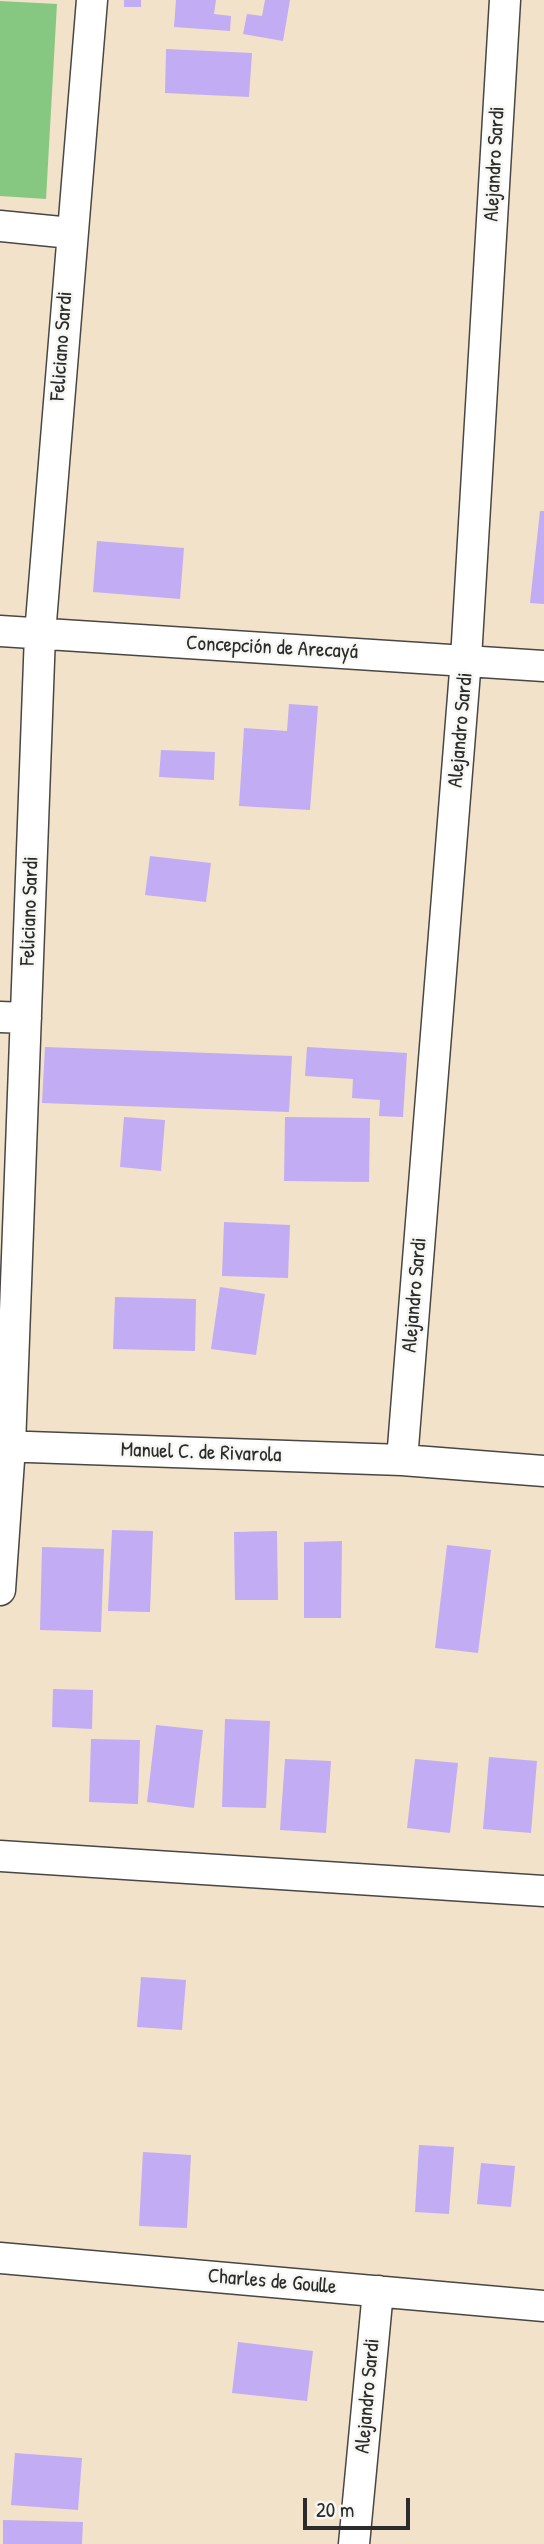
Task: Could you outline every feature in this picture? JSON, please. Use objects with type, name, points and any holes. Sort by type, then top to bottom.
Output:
[{"type":"street","name":"Feliciano Sardi","points":[[0,1590],[13,1017],[71,233],[92,0]]},
{"type":"street","name":"Alejandro Sardi","points":[[402,1460],[466,659],[505,0]]},
{"type":"street","points":[[0,226],[71,233]]},
{"type":"street","name":"Concepción de Arecayá","points":[[0,631],[544,666]]},
{"type":"street","name":"Manuel C. de Rivarola","points":[[5,1446],[402,1460],[544,1471]]},
{"type":"street","points":[[0,1856],[544,1891]]},
{"type":"street","name":"Charles de Goulle","points":[[0,2258],[544,2306]]},
{"type":"street","name":"Alejandro Sardi","points":[[354,2544],[377,2291]]},
{"type":"green space","points":[[0,1],[57,4],[46,199],[0,196]]},
{"type":"building","points":[[124,0],[141,0],[141,7],[124,7]]},
{"type":"building","points":[[176,0],[216,0],[214,14],[231,16],[230,31],[174,27]]},
{"type":"building","points":[[265,0],[290,0],[283,41],[243,34],[247,14],[262,16]]},
{"type":"building","points":[[166,49],[252,53],[249,97],[165,93]]},
{"type":"building","points":[[540,511],[544,511],[544,604],[530,603]]},
{"type":"building","points":[[97,541],[184,548],[180,599],[93,592]]},
{"type":"building","points":[[289,704],[318,706],[310,810],[239,806],[244,728],[287,731]]},
{"type":"building","points":[[161,750],[215,752],[214,780],[159,777]]},
{"type":"building","points":[[150,856],[211,863],[206,902],[145,895]]},
{"type":"building","points":[[45,1047],[292,1056],[289,1112],[42,1103]]},
{"type":"building","points":[[307,1047],[407,1053],[403,1117],[379,1116],[380,1100],[352,1098],[353,1079],[305,1076]]},
{"type":"building","points":[[124,1117],[165,1120],[161,1171],[120,1167]]},
{"type":"building","points":[[285,1117],[370,1118],[369,1182],[284,1181]]},
{"type":"building","points":[[224,1222],[290,1225],[288,1278],[222,1276]]},
{"type":"building","points":[[220,1287],[265,1294],[256,1355],[211,1349]]},
{"type":"building","points":[[115,1297],[196,1299],[195,1351],[113,1349]]},
{"type":"building","points":[[112,1530],[153,1531],[150,1612],[108,1611]]},
{"type":"building","points":[[277,1531],[278,1600],[235,1600],[234,1532]]},
{"type":"building","points":[[342,1541],[341,1618],[304,1618],[304,1542]]},
{"type":"building","points":[[447,1545],[491,1550],[478,1653],[435,1648]]},
{"type":"building","points":[[42,1547],[104,1549],[101,1632],[40,1630]]},
{"type":"building","points":[[53,1689],[93,1690],[92,1729],[52,1727]]},
{"type":"building","points":[[225,1719],[270,1721],[266,1808],[222,1807]]},
{"type":"building","points":[[156,1725],[203,1730],[194,1808],[147,1802]]},
{"type":"building","points":[[91,1739],[140,1740],[138,1804],[89,1802]]},
{"type":"building","points":[[489,1757],[537,1761],[531,1833],[483,1829]]},
{"type":"building","points":[[285,1759],[331,1761],[326,1833],[280,1830]]},
{"type":"building","points":[[415,1759],[458,1763],[450,1833],[407,1828]]},
{"type":"building","points":[[141,1977],[186,1980],[182,2030],[137,2027]]},
{"type":"building","points":[[419,2145],[454,2147],[449,2214],[415,2212]]},
{"type":"building","points":[[143,2152],[191,2155],[187,2228],[139,2226]]},
{"type":"building","points":[[481,2163],[515,2166],[511,2207],[477,2204]]},
{"type":"building","points":[[238,2342],[313,2351],[307,2401],[232,2393]]},
{"type":"building","points":[[15,2453],[82,2458],[78,2510],[11,2505]]},
{"type":"building","points":[[3,2520],[83,2522],[82,2544],[3,2544]]}]
